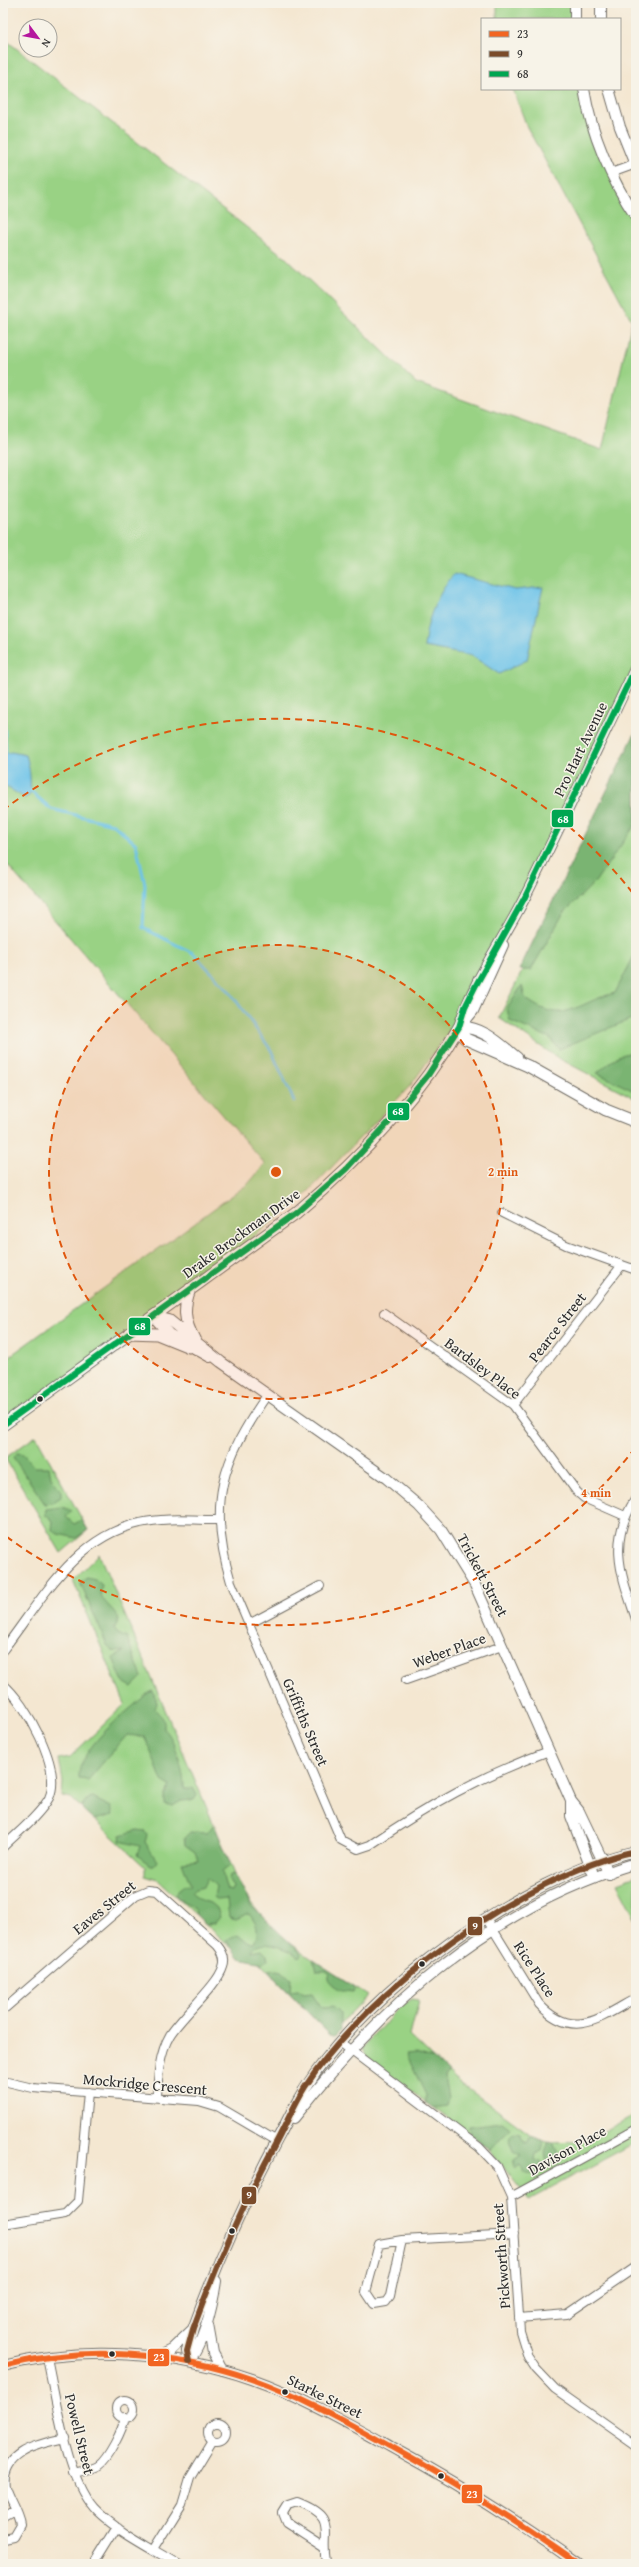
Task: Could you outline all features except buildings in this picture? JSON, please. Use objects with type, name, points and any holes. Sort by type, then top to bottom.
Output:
[{"type":"main road","points":[[459,1027],[479,1031],[528,1066],[606,1110],[636,1122]]},
{"type":"main road","name":"Drake Brockman Drive","points":[[3,1424],[296,1213],[346,1169],[391,1120],[428,1075],[459,1027]]},
{"type":"main road","points":[[129,1333],[157,1334],[191,1343],[184,1316],[185,1302],[190,1289]]},
{"type":"street","points":[[575,3],[575,18]]},
{"type":"street","points":[[601,3],[601,18]]},
{"type":"street","points":[[584,90],[596,134],[611,173],[636,217]]},
{"type":"street","points":[[609,90],[620,127],[636,165],[611,173]]},
{"type":"street","name":"Pro Hart Avenue","points":[[459,1027],[465,1007],[508,930],[636,667]]},
{"type":"street","points":[[502,1213],[566,1245],[636,1270]]},
{"type":"street","name":"Pearce Street","points":[[513,1405],[622,1265]]},
{"type":"street","name":"Bardsley Place","points":[[384,1313],[513,1405],[577,1492],[584,1498],[625,1516]]},
{"type":"street","name":"Trickett Street","points":[[153,1316],[169,1320],[191,1343],[386,1478],[419,1506],[441,1530],[459,1556],[475,1585],[571,1801],[579,1811],[609,1874]]},
{"type":"street","name":"Griffiths Street","points":[[267,1395],[237,1441],[229,1460],[221,1491],[219,1520],[221,1546],[226,1564],[249,1624],[339,1835],[352,1847],[358,1849],[370,1845],[409,1818],[476,1780],[549,1752]]},
{"type":"street","points":[[636,1498],[625,1516],[620,1534],[618,1560],[636,1619]]},
{"type":"street","points":[[3,1650],[66,1567],[84,1550],[100,1538],[117,1530],[142,1522],[219,1520]]},
{"type":"street","points":[[249,1624],[320,1586]]},
{"type":"street","name":"Weber Place","points":[[406,1680],[502,1646]]},
{"type":"street","points":[[3,1684],[23,1705],[38,1732],[52,1786],[44,1805],[3,1847]]},
{"type":"street","name":"Trickett Street","points":[[571,1801],[571,1816],[595,1879]]},
{"type":"street","points":[[189,2362],[187,2351],[193,2329],[252,2185],[305,2088],[359,2022],[414,1970],[486,1918],[531,1893],[590,1866],[636,1851]]},
{"type":"street","points":[[277,2141],[351,2050],[383,2015],[453,1956],[493,1929],[542,1902],[636,1863]]},
{"type":"street","name":"Eaves Street","points":[[3,2010],[136,1895],[148,1890],[157,1891],[218,1945],[223,1952],[224,1959],[220,1975],[178,2024],[164,2047],[158,2073],[157,2097]]},
{"type":"street","name":"Rice Place","points":[[486,1918],[539,2004],[549,2015],[563,2023],[579,2024],[597,2020],[636,1998]]},
{"type":"street","name":"Pickworth Street","points":[[341,2043],[489,2156],[503,2175],[511,2197],[519,2318],[523,2344],[528,2357],[544,2380],[636,2446]]},
{"type":"street","name":"Mockridge Crescent","points":[[3,2081],[24,2087],[157,2097],[209,2103],[277,2141]]},
{"type":"street","points":[[3,2224],[65,2214],[78,2201],[88,2092]]},
{"type":"street","name":"Davison Place","points":[[511,2197],[636,2129]]},
{"type":"street","points":[[402,2240],[390,2296],[386,2302],[374,2304],[366,2292],[376,2249],[384,2242],[402,2240],[514,2234]]},
{"type":"street","points":[[519,2318],[566,2314],[636,2267]]},
{"type":"street","points":[[189,2362],[198,2349],[207,2321],[217,2272]]},
{"type":"street","points":[[207,2321],[213,2353],[222,2370]]},
{"type":"street","points":[[157,2357],[171,2350],[193,2329]]},
{"type":"street","name":"Starke Street","points":[[3,2366],[47,2358],[83,2355],[157,2357],[189,2362],[222,2370],[285,2392],[408,2456],[501,2512],[578,2564]]},
{"type":"street","name":"Powell Street","points":[[47,2358],[73,2473],[92,2506],[117,2527],[177,2564]]},
{"type":"street","points":[[73,2473],[93,2468],[101,2463],[122,2430],[125,2418]]},
{"type":"street","points":[[3,2539],[14,2537],[19,2529],[20,2520],[15,2511],[4,2480],[10,2460],[18,2451],[28,2447],[65,2438]]},
{"type":"street","points":[[154,2550],[182,2505],[192,2473],[212,2440]]},
{"type":"street","points":[[324,2547],[287,2523],[283,2512],[288,2505],[297,2502],[324,2518],[327,2527],[324,2547],[327,2564]]},
{"type":"street","points":[[3,2518],[15,2511]]},
{"type":"street","points":[[94,2564],[117,2527]]},
{"type":"green space","points":[[497,3],[575,3],[575,18],[497,18]]},
{"type":"green space","points":[[3,38],[18,50],[18,58],[29,58],[286,258],[416,383],[602,450],[632,321],[527,127],[513,90],[584,90],[596,134],[636,217],[636,667],[467,1003],[449,1034],[439,1045],[411,1085],[305,1195],[190,1289],[3,1425],[3,1361],[248,1184],[265,1164],[3,860]]},
{"type":"green space","points":[[636,731],[636,824],[595,882],[563,914],[531,970],[519,970]]},
{"type":"green space","points":[[636,740],[636,1099],[558,1058],[499,1018]]},
{"type":"green space","points":[[636,952],[636,1017],[559,1049],[550,1038],[510,1021],[507,1009],[522,985],[525,998],[538,1007],[550,1011],[560,1012],[570,1010],[615,993]]},
{"type":"green space","points":[[632,1052],[636,1053],[636,1092],[597,1073],[618,1056]]},
{"type":"green space","points":[[36,1436],[88,1530],[61,1553],[5,1458]]},
{"type":"green space","points":[[17,1453],[23,1454],[34,1467],[49,1467],[51,1477],[61,1491],[61,1497],[52,1503],[45,1504],[13,1457]]},
{"type":"green space","points":[[62,1507],[72,1511],[66,1517],[74,1524],[82,1520],[88,1530],[76,1538],[58,1534],[52,1530],[53,1521],[45,1515],[46,1509]]},
{"type":"green space","points":[[99,1554],[240,1886],[265,1920],[281,1935],[314,1960],[368,1995],[330,2035],[257,1960],[239,1958],[235,1951],[158,1880],[145,1876],[145,1867],[71,1798],[62,1796],[63,1782],[59,1759],[70,1757],[125,1704],[73,1580]]},
{"type":"green space","points":[[87,1577],[95,1579],[102,1585],[101,1595],[117,1615],[119,1620],[114,1629],[118,1634],[127,1638],[142,1677],[132,1687],[123,1682],[113,1658],[124,1652],[112,1651],[108,1647],[81,1585],[81,1581]]},
{"type":"green space","points":[[153,1691],[157,1703],[155,1709],[163,1719],[164,1729],[168,1733],[178,1756],[183,1775],[184,1788],[193,1788],[197,1795],[194,1800],[181,1801],[173,1806],[165,1804],[165,1795],[170,1786],[162,1781],[145,1737],[127,1735],[88,1780],[79,1779],[80,1768],[85,1756],[104,1732],[147,1694]]},
{"type":"green space","points":[[93,1798],[111,1807],[113,1815],[94,1820],[81,1808],[86,1800]]},
{"type":"green space","points":[[214,1824],[231,1865],[222,1872],[227,1890],[231,1891],[233,1887],[229,1880],[230,1875],[235,1874],[251,1906],[300,1952],[301,1955],[298,1957],[282,1948],[267,1944],[255,1947],[252,1952],[262,1950],[267,1955],[268,1959],[263,1963],[239,1958],[226,1940],[238,1934],[249,1943],[254,1943],[257,1935],[256,1924],[249,1914],[236,1920],[229,1918],[227,1899],[218,1900],[214,1897],[216,1886],[207,1878],[203,1887],[196,1889],[192,1893],[203,1901],[211,1903],[217,1908],[220,1917],[215,1923],[206,1924],[197,1916],[194,1909],[176,1896],[177,1892],[184,1886],[191,1886],[182,1862],[198,1860],[195,1852],[185,1845],[184,1838],[190,1832],[207,1833]]},
{"type":"green space","points":[[137,1830],[144,1831],[147,1835],[145,1842],[157,1861],[154,1865],[150,1865],[137,1855],[140,1846],[120,1841],[121,1835]]},
{"type":"green space","points":[[636,1876],[636,1920],[617,1883]]},
{"type":"green space","points":[[313,1960],[355,1987],[353,1992],[342,1990],[333,1985],[328,1979],[330,1974],[326,1971],[316,1971]]},
{"type":"green space","points":[[268,1971],[282,1971],[291,1979],[290,1991],[298,1990],[304,1994],[312,1993],[322,2008],[335,2007],[340,2012],[340,2030],[335,2036],[330,2035]]},
{"type":"green space","points":[[412,1999],[419,2000],[410,2036],[456,2080],[534,2137],[551,2142],[580,2141],[593,2137],[636,2114],[636,2142],[529,2200],[490,2150],[368,2059],[362,2048],[401,2006]]},
{"type":"green space","points":[[416,2053],[433,2058],[449,2073],[444,2077],[448,2097],[446,2106],[433,2108],[426,2103],[426,2095],[406,2054]]},
{"type":"green space","points":[[502,2122],[510,2128],[490,2150],[470,2135],[469,2126]]},
{"type":"green space","points":[[513,2133],[520,2134],[521,2139],[526,2142],[530,2135],[544,2140],[542,2151],[535,2154],[534,2160],[542,2163],[540,2172],[537,2175],[526,2174],[520,2165],[515,2169],[513,2166],[514,2160],[521,2155],[514,2151],[509,2137]]},
{"type":"green space","points":[[549,2141],[553,2142],[560,2158],[551,2168],[548,2168],[545,2153]]},
{"type":"water","points":[[454,574],[515,590],[543,587],[527,660],[499,674],[472,656],[424,647],[427,627],[433,608],[437,599]]},
{"type":"water","points":[[11,752],[26,755],[30,780],[30,795],[25,798],[3,785],[3,755]]},
{"type":"waterway","points":[[3,710],[6,757]]},
{"type":"waterway","points":[[28,789],[51,809],[113,824],[136,844],[145,884],[143,928],[193,953],[230,992],[271,1050],[294,1101]]},
{"type":"transit line","name":"68","points":[[3,1425],[296,1213],[346,1169],[391,1120],[428,1075],[459,1027],[465,1007],[525,897],[636,667]]},
{"type":"transit line","name":"9","points":[[189,2362],[187,2351],[193,2329],[212,2280],[243,2209],[301,2093],[333,2050],[368,2012],[408,1976],[451,1942],[498,1911],[545,1885],[591,1864],[636,1851]]},
{"type":"transit line","name":"23","points":[[3,2366],[33,2359],[65,2355],[128,2354],[160,2357],[191,2363],[252,2379],[288,2393],[323,2410],[415,2460],[509,2517],[578,2564]]}]
